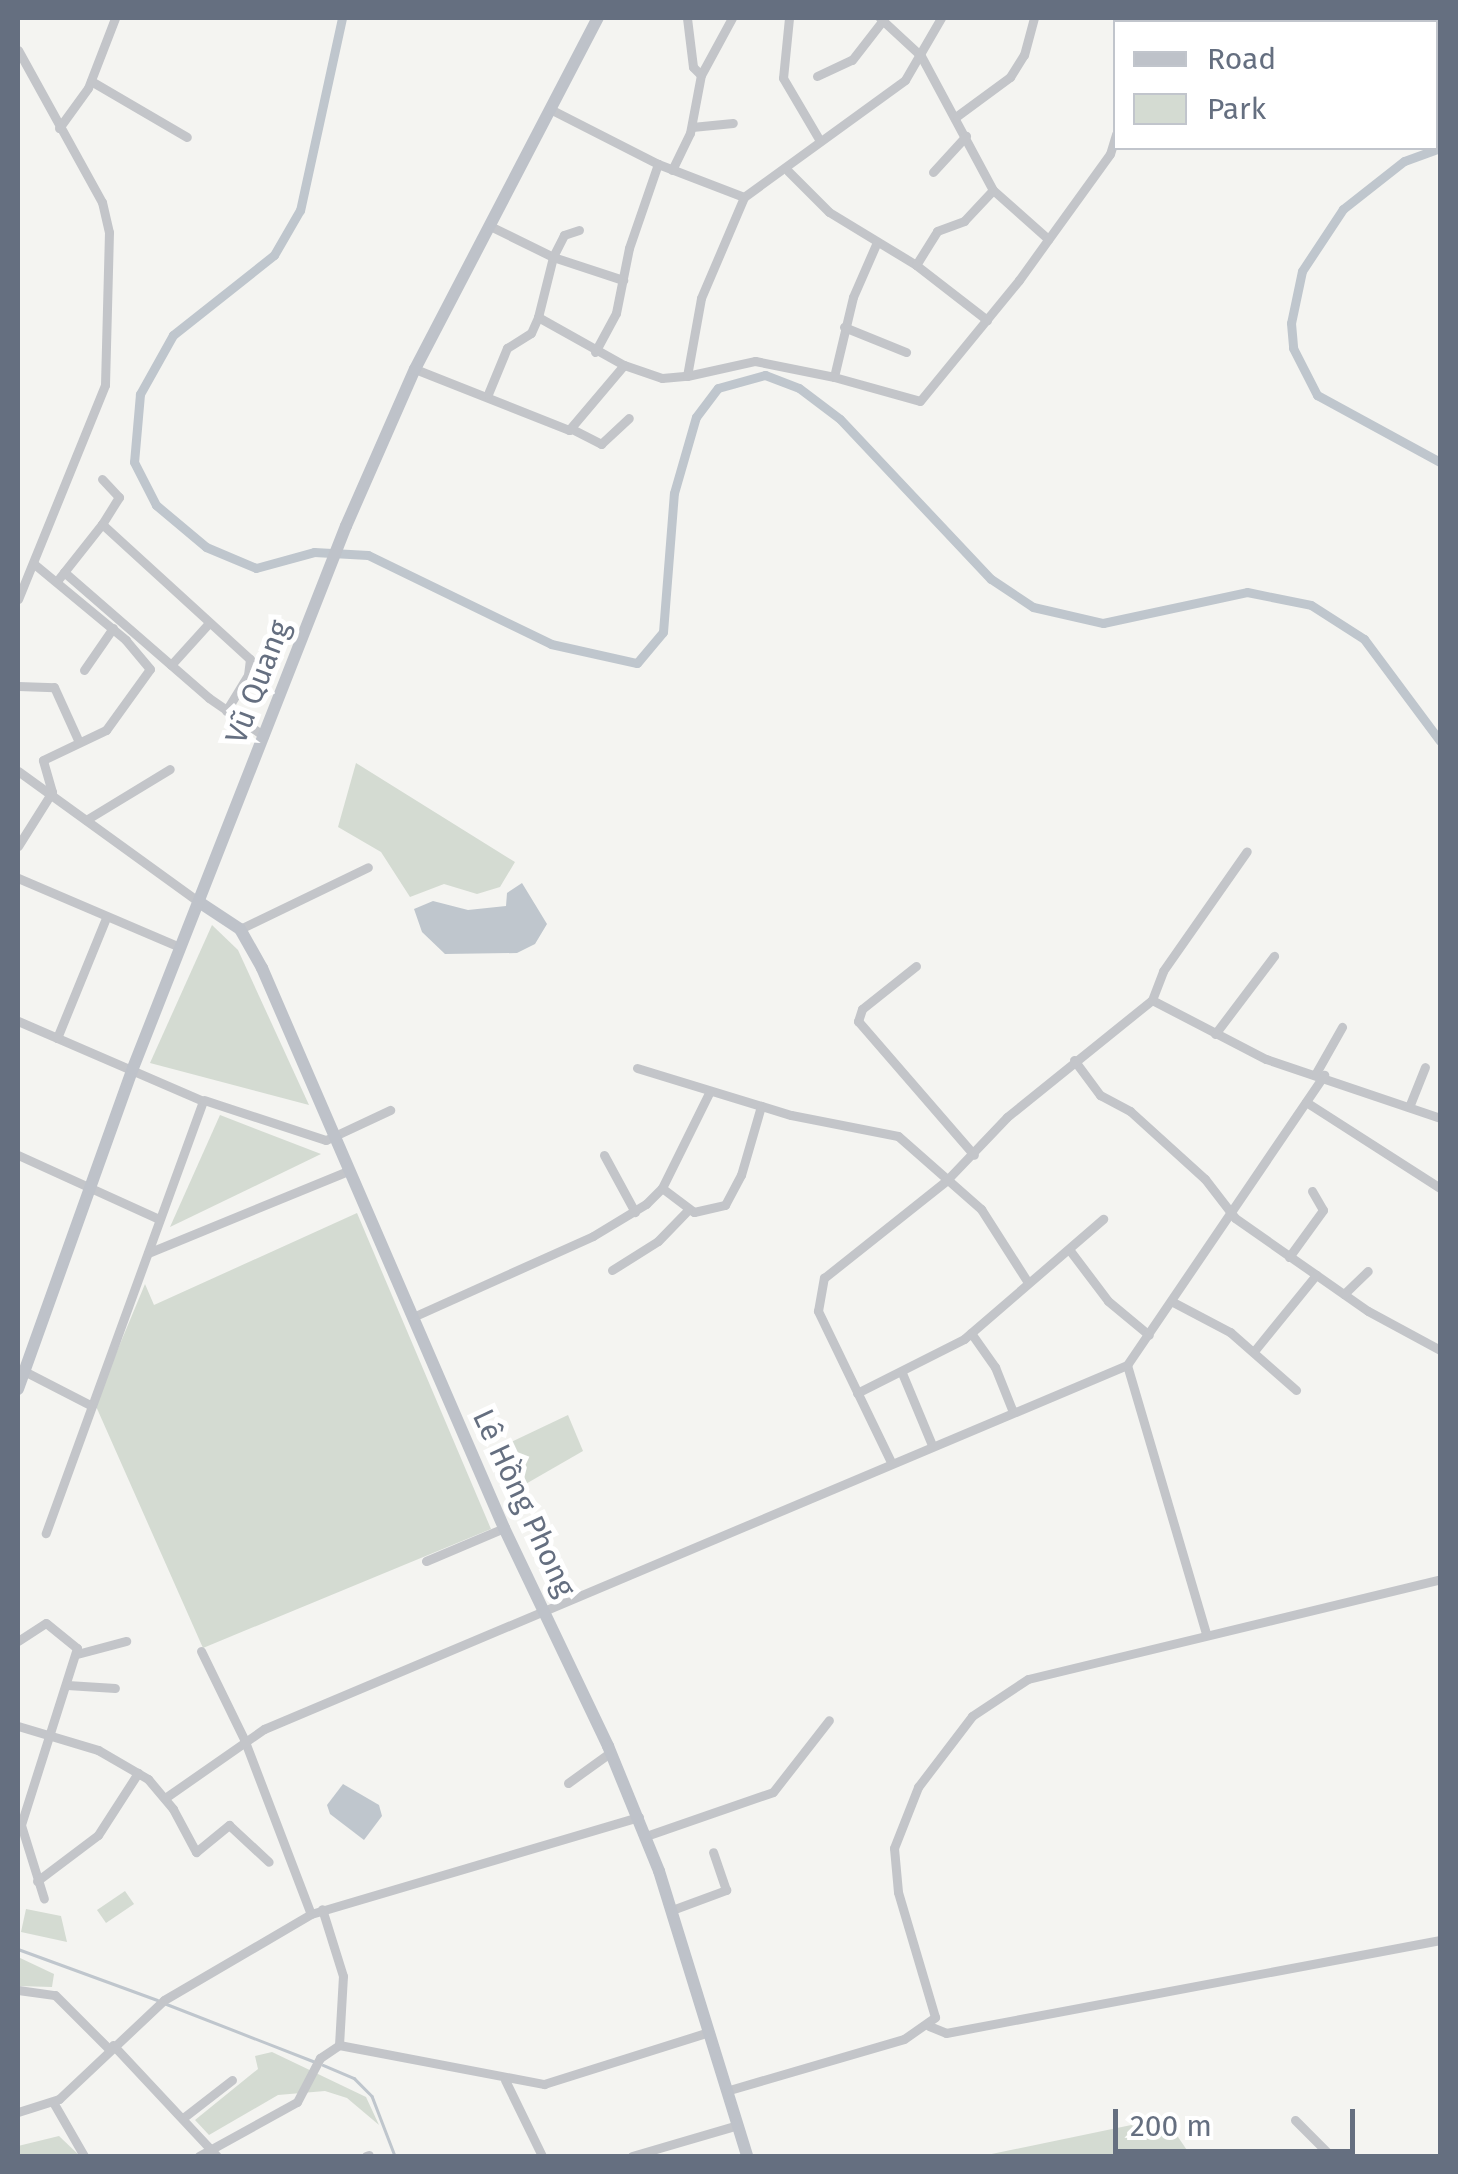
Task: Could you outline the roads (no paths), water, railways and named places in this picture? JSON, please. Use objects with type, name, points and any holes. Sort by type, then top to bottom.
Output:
[{"type":"main road","name":"Vũ Quang","points":[[20,1379],[133,1068],[346,526],[415,369],[598,18]]},
{"type":"main road","points":[[199,902],[240,929]]},
{"type":"main road","name":"Lê Hồng Phong","points":[[240,929],[336,1137],[504,1528],[546,1610],[646,1836],[747,2156]]},
{"type":"street","points":[[59,128],[91,81],[116,18]]},
{"type":"street","points":[[687,18],[693,67],[701,75]]},
{"type":"street","points":[[672,170],[692,127],[701,75],[732,18]]},
{"type":"street","points":[[788,18],[783,78],[819,139]]},
{"type":"street","points":[[687,376],[701,298],[744,198],[788,171],[819,139],[856,120],[905,80],[941,18]]},
{"type":"street","points":[[957,116],[1010,76],[1024,55],[1034,18]]},
{"type":"street","points":[[817,76],[846,66],[881,19],[922,56],[993,190],[1048,239]]},
{"type":"street","points":[[18,50],[109,220],[106,375],[18,599]]},
{"type":"street","points":[[91,81],[187,137]]},
{"type":"street","points":[[552,110],[658,164],[744,198]]},
{"type":"street","points":[[692,127],[734,122]]},
{"type":"street","points":[[933,172],[966,136]]},
{"type":"street","points":[[538,317],[594,352],[662,378],[755,361],[834,377],[920,401],[1048,239],[1110,154],[1113,144]]},
{"type":"street","points":[[594,352],[616,314],[658,164]]},
{"type":"street","points":[[788,171],[822,206],[916,264],[987,320]]},
{"type":"street","points":[[916,264],[937,231],[964,221],[993,190]]},
{"type":"street","points":[[490,226],[553,257],[623,280]]},
{"type":"street","points":[[488,394],[507,348],[531,333],[553,257],[567,232],[578,230]]},
{"type":"street","points":[[834,377],[844,327],[877,242]]},
{"type":"street","points":[[844,327],[906,352]]},
{"type":"street","points":[[572,428],[624,365]]},
{"type":"street","points":[[415,369],[488,394],[601,444],[629,418]]},
{"type":"street","points":[[60,576],[119,497],[102,479]]},
{"type":"street","points":[[102,524],[251,664],[226,712]]},
{"type":"street","points":[[34,564],[60,576],[226,712],[264,736]]},
{"type":"street","points":[[18,846],[51,794],[43,760],[123,714],[150,668],[60,576]]},
{"type":"street","points":[[170,665],[208,624]]},
{"type":"street","points":[[84,670],[113,628]]},
{"type":"street","points":[[18,686],[54,687],[80,742]]},
{"type":"street","points":[[86,820],[170,769]]},
{"type":"street","points":[[18,772],[199,902]]},
{"type":"street","points":[[892,1462],[818,1311],[820,1288],[838,1265],[946,1181],[1074,1060],[1152,1000],[1163,971],[1247,852]]},
{"type":"street","points":[[240,929],[368,867]]},
{"type":"street","points":[[18,878],[180,947]]},
{"type":"street","points":[[57,1038],[106,918]]},
{"type":"street","points":[[1215,1034],[1274,956]]},
{"type":"street","points":[[916,966],[862,1009],[858,1020],[974,1155]]},
{"type":"street","points":[[1152,1000],[1215,1034],[1440,1118]]},
{"type":"street","points":[[18,1021],[203,1101],[326,1140],[390,1110]]},
{"type":"street","points":[[165,1798],[244,1739],[932,1444],[1127,1366],[1306,1102],[1342,1027]]},
{"type":"street","points":[[1074,1060],[1100,1094],[1183,1156],[1229,1211],[1344,1294],[1440,1350]]},
{"type":"street","points":[[1410,1107],[1424,1066]]},
{"type":"street","points":[[637,1068],[761,1106],[894,1133],[984,1213],[1026,1281]]},
{"type":"street","points":[[414,1317],[635,1212],[662,1188],[710,1090]]},
{"type":"street","points":[[46,1533],[203,1101]]},
{"type":"street","points":[[1306,1102],[1440,1188]]},
{"type":"street","points":[[662,1188],[688,1210],[704,1214],[732,1198],[761,1106]]},
{"type":"street","points":[[18,1155],[159,1220]]},
{"type":"street","points":[[604,1156],[635,1212]]},
{"type":"street","points":[[148,1253],[350,1170]]},
{"type":"street","points":[[1289,1257],[1323,1210],[1312,1191]]},
{"type":"street","points":[[612,1270],[658,1241],[688,1210]]},
{"type":"street","points":[[857,1392],[902,1374],[971,1334],[1026,1281],[1071,1252],[1103,1219]]},
{"type":"street","points":[[1071,1252],[1108,1301],[1149,1335]]},
{"type":"street","points":[[1344,1294],[1368,1270]]},
{"type":"street","points":[[1255,1350],[1316,1275]]},
{"type":"street","points":[[1171,1300],[1255,1350],[1296,1390]]},
{"type":"street","points":[[971,1334],[995,1368],[1013,1412]]},
{"type":"street","points":[[1127,1366],[1206,1634]]},
{"type":"street","points":[[902,1374],[932,1444]]},
{"type":"street","points":[[20,1379],[92,1406]]},
{"type":"street","points":[[426,1562],[504,1528]]},
{"type":"street","points":[[929,2026],[935,2006],[898,1892],[894,1848],[906,1812],[946,1744],[972,1716],[1028,1679],[1440,1578]]},
{"type":"street","points":[[18,1641],[46,1623],[74,1642],[77,1654],[20,1832],[44,1899]]},
{"type":"street","points":[[77,1654],[126,1641]]},
{"type":"street","points":[[201,1651],[244,1739],[311,1914]]},
{"type":"street","points":[[67,1685],[116,1688]]},
{"type":"street","points":[[646,1836],[773,1792],[829,1720]]},
{"type":"street","points":[[18,1726],[98,1750],[138,1773],[165,1798],[196,1852],[229,1825],[269,1862]]},
{"type":"street","points":[[568,1783],[611,1752]]},
{"type":"street","points":[[37,1881],[98,1835],[138,1773]]},
{"type":"street","points":[[18,2112],[53,2102],[160,2003],[311,1914],[638,1817]]},
{"type":"street","points":[[672,1910],[726,1890],[713,1852]]},
{"type":"street","points":[[322,1909],[343,1976],[338,2045]]},
{"type":"street","points":[[726,2091],[929,2026],[962,2030],[1440,1940]]},
{"type":"street","points":[[18,1990],[55,1995],[214,2153]]},
{"type":"street","points":[[200,2156],[214,2153],[297,2102],[320,2058],[338,2045],[505,2080],[556,2083],[706,2033]]},
{"type":"street","points":[[183,2118],[232,2080]]},
{"type":"street","points":[[505,2080],[541,2156]]},
{"type":"street","points":[[53,2102],[84,2156]]},
{"type":"street","points":[[1295,2120],[1331,2156]]},
{"type":"street","points":[[632,2156],[738,2124]]},
{"type":"waterway","points":[[342,18],[300,210],[274,255],[173,335],[140,394],[134,462],[156,505],[206,547],[256,568],[314,552],[368,555],[551,644],[637,663],[663,632],[674,493],[696,417],[718,388],[765,375],[799,388],[840,419],[991,579],[1033,607],[1103,623],[1247,592],[1311,605],[1364,639],[1440,741]]},
{"type":"waterway","points":[[1434,150],[1404,161],[1343,209],[1302,271],[1291,323],[1293,348],[1317,395],[1440,462]]},
{"type":"waterway","points":[[18,1949],[157,2000]]},
{"type":"waterway","points":[[164,2003],[315,2062]]},
{"type":"waterway","points":[[323,2065],[354,2078],[372,2096],[395,2156]]}]
